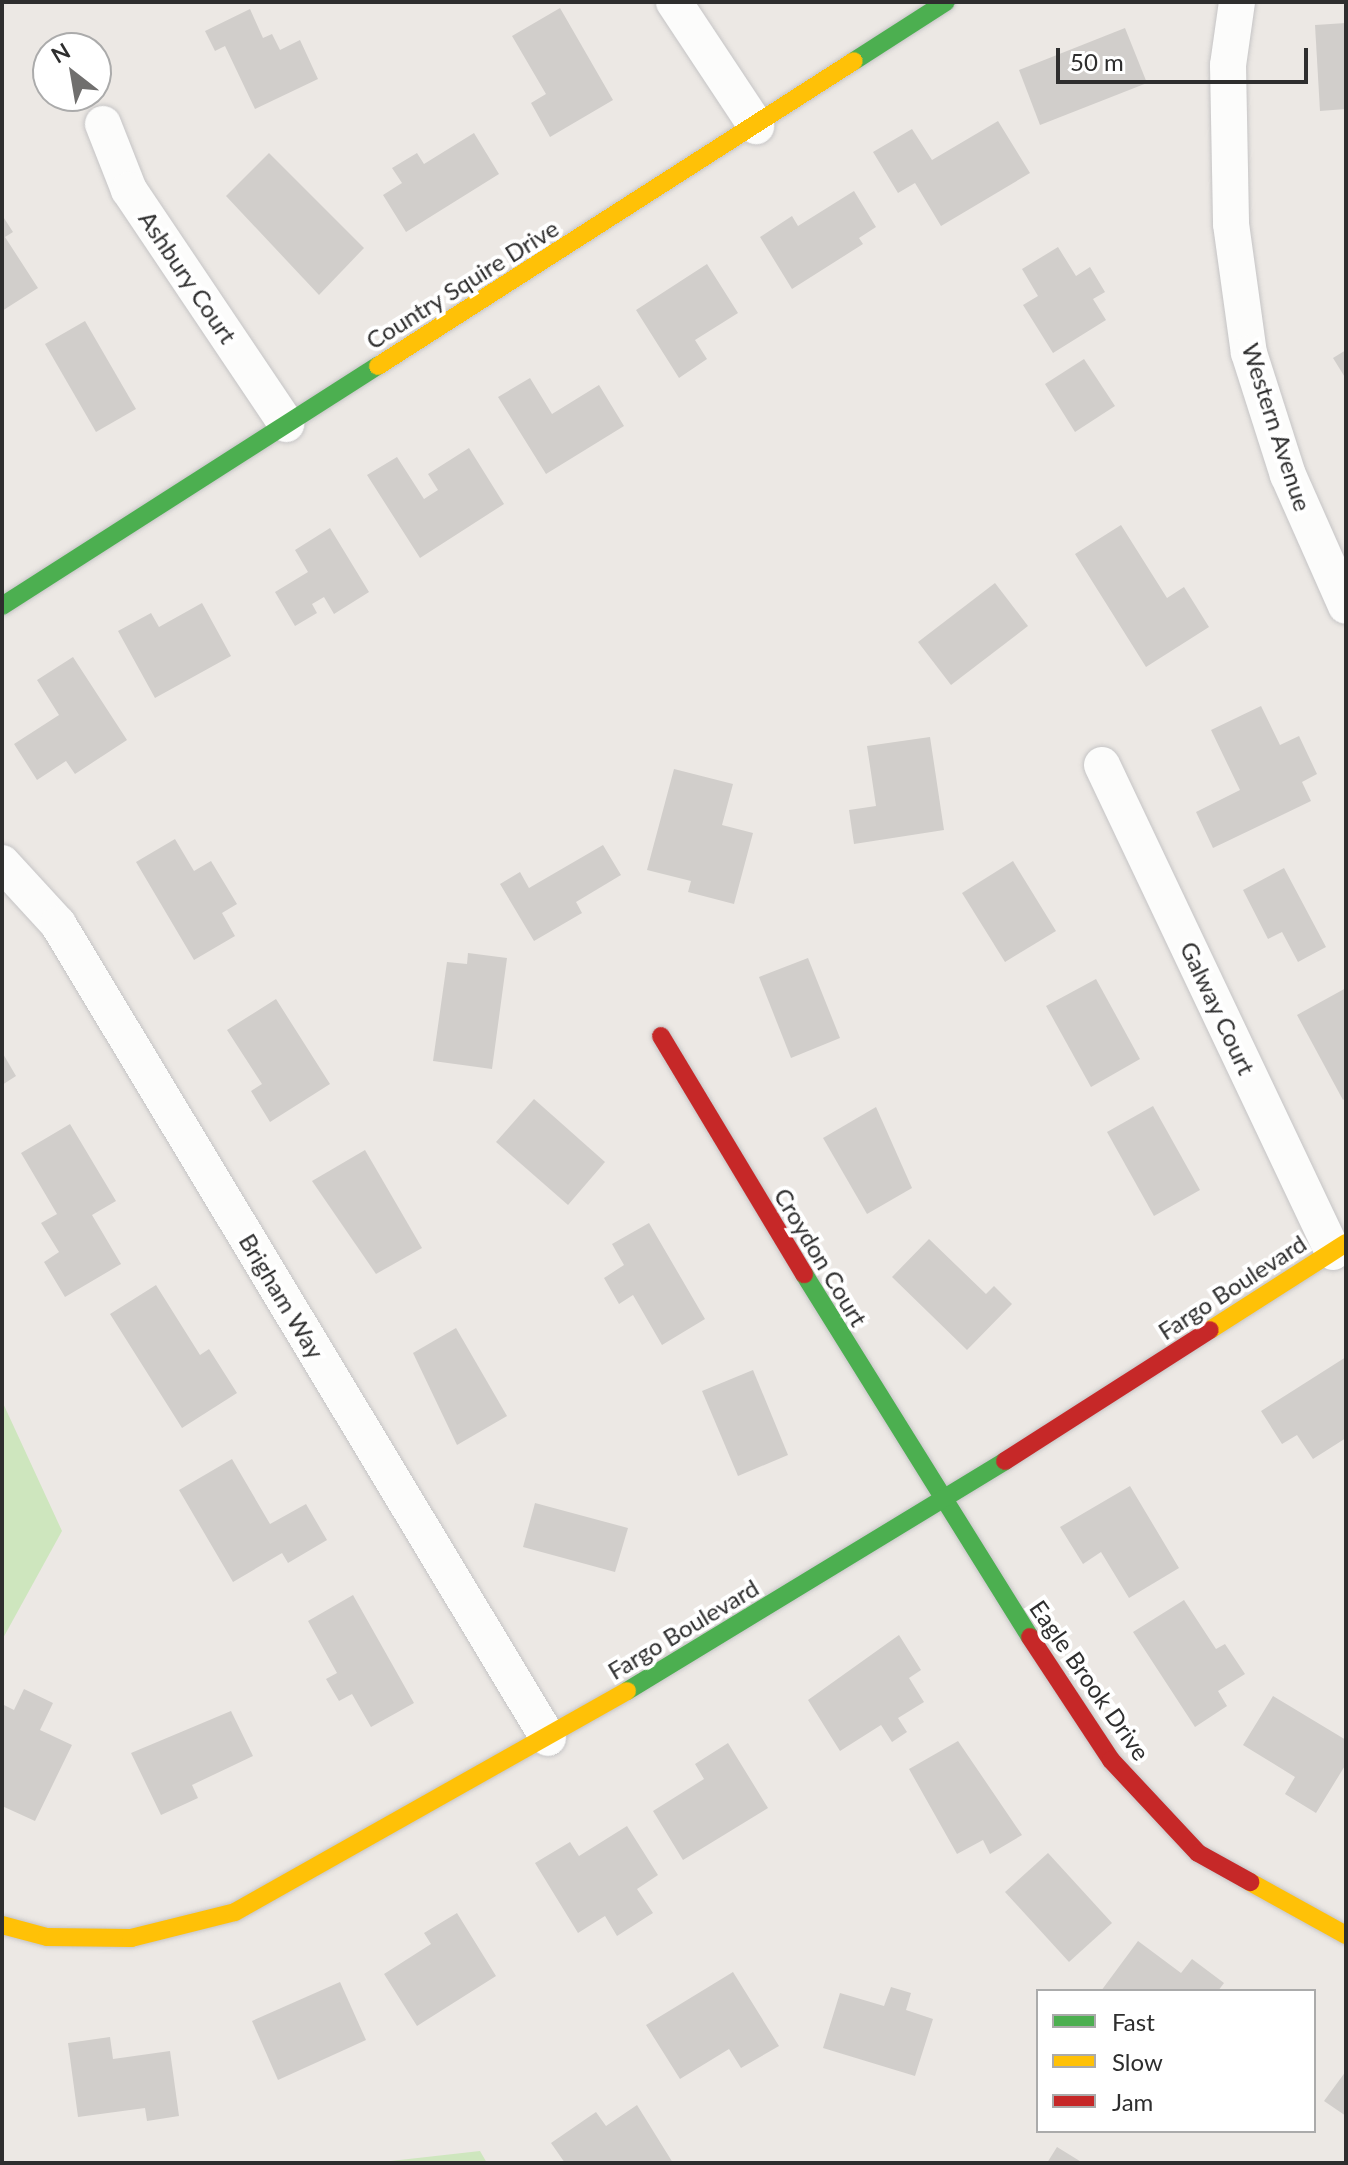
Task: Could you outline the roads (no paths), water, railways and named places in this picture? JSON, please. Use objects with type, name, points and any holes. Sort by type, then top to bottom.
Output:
[{"type":"street","points":[[674,2],[756,126]]},
{"type":"street","name":"Country Squire Drive","points":[[2,606],[946,2]]},
{"type":"street","name":"Western Avenue","points":[[1237,2],[1228,65],[1231,224],[1249,353],[1332,539],[1346,606]]},
{"type":"street","name":"Ashbury Court","points":[[103,124],[129,190],[286,424]]},
{"type":"street","name":"Galway Court","points":[[1102,765],[1340,1248]]},
{"type":"street","name":"Brigham Way","points":[[2,863],[58,924],[548,1738]]},
{"type":"street","name":"Croydon Court","points":[[661,1036],[941,1502]]},
{"type":"street","name":"Fargo Boulevard","points":[[2,1925],[47,1937],[131,1938],[235,1912],[548,1738],[941,1502],[1340,1248]]},
{"type":"street","name":"Eagle Brook Drive","points":[[941,1502],[1111,1760],[1176,1830],[1198,1853],[1346,1935]]}]
